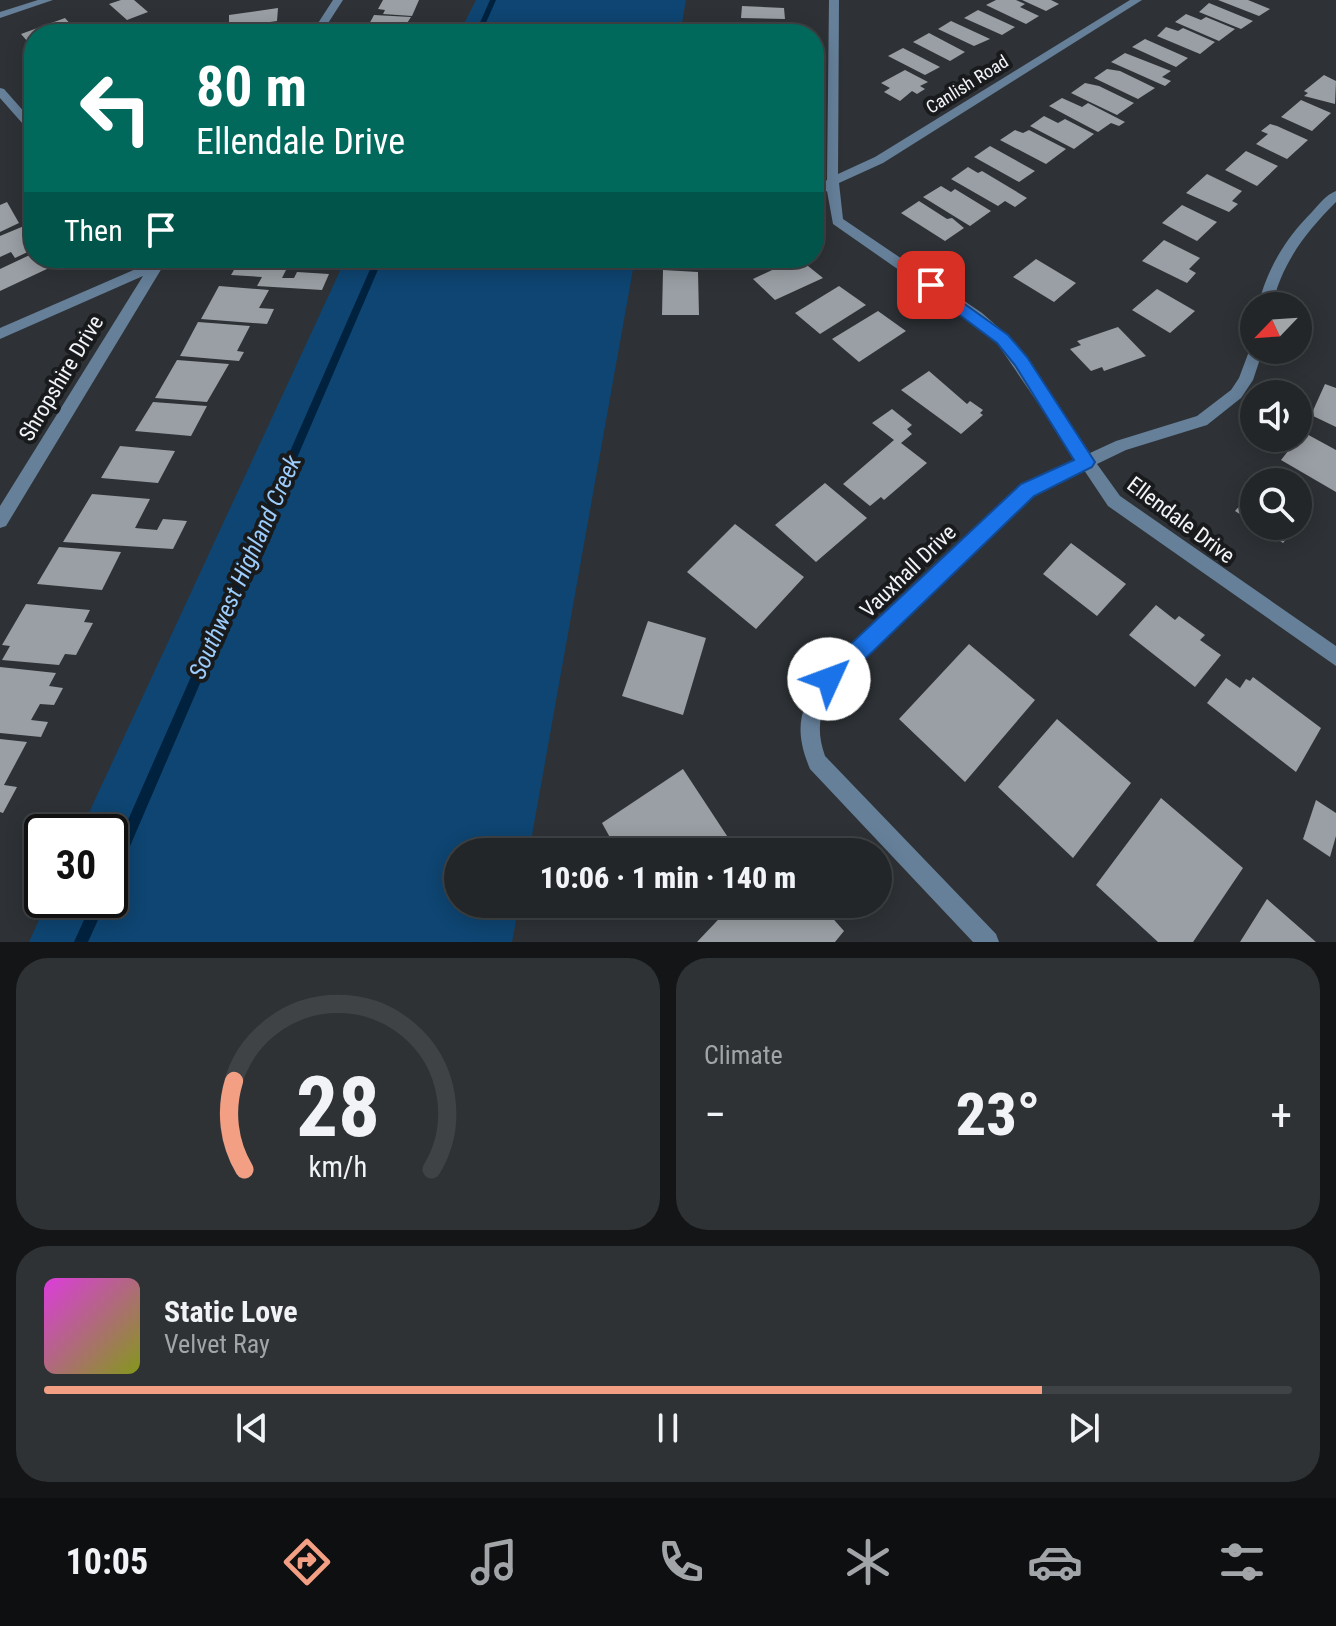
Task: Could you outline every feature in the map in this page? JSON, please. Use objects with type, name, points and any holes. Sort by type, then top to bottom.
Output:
[{"type":"street","points":[[0,15],[48,0]]},
{"type":"street","points":[[322,24],[338,0]]},
{"type":"street","name":"Ellendale Drive","points":[[834,0],[836,54],[830,183],[837,221],[977,317],[1002,339],[1021,361],[1050,412],[1114,501],[1336,657]]},
{"type":"street","name":"Canlish Road","points":[[824,188],[879,160],[1137,0]]},
{"type":"street","points":[[0,91],[24,119]]},
{"type":"street","points":[[1269,292],[1275,268],[1289,242],[1336,195]]},
{"type":"street","points":[[0,334],[138,268]]},
{"type":"street","name":"Shropshire Drive","points":[[0,521],[150,268]]},
{"type":"street","name":"Vauxhall Drive","points":[[988,942],[817,762],[807,732],[810,709],[829,679],[1027,490],[1122,445],[1202,421],[1222,408],[1246,380],[1251,364]]},
{"type":"shaded area","points":[[476,0],[686,0],[682,24],[464,24]]},
{"type":"shaded area","points":[[341,268],[633,268],[531,838],[444,838],[444,918],[516,918],[512,942],[29,942],[40,918],[128,918],[128,814],[88,814]]},
{"type":"building","points":[[134,0],[148,12],[127,20],[109,4]]},
{"type":"building","points":[[383,0],[419,0],[412,16],[383,14],[385,10],[378,9]]},
{"type":"building","points":[[996,0],[1016,0],[1025,4],[1020,7],[1039,16],[1026,24],[986,5]]},
{"type":"building","points":[[1022,0],[1051,0],[1059,4],[1046,11]]},
{"type":"building","points":[[1218,0],[1248,0],[1270,9],[1259,16]]},
{"type":"building","points":[[1209,3],[1253,21],[1241,29],[1199,12]]},
{"type":"building","points":[[742,6],[784,8],[785,19],[741,18]]},
{"type":"building","points":[[278,8],[277,21],[256,24],[229,24],[229,15]]},
{"type":"building","points":[[978,10],[1015,27],[1002,35],[964,18]]},
{"type":"building","points":[[1186,14],[1201,20],[1206,17],[1235,29],[1219,41],[1175,22]]},
{"type":"building","points":[[374,15],[411,17],[406,24],[369,24]]},
{"type":"building","points":[[65,18],[70,24],[48,24]]},
{"type":"building","points":[[951,21],[990,39],[974,46],[938,29]]},
{"type":"building","points":[[1166,27],[1178,31],[1183,28],[1215,42],[1200,54],[1157,36]]},
{"type":"building","points":[[929,33],[965,52],[950,61],[913,42]]},
{"type":"building","points":[[1145,39],[1188,58],[1176,67],[1132,47]]},
{"type":"building","points":[[903,48],[940,67],[925,75],[888,56]]},
{"type":"building","points":[[1125,53],[1171,71],[1162,77],[1171,81],[1165,86],[1111,62]]},
{"type":"building","points":[[1107,69],[1120,71],[1155,88],[1138,99],[1094,78]]},
{"type":"building","points":[[905,70],[928,82],[920,86],[925,89],[917,94],[912,91],[900,101],[884,92],[890,88],[881,83]]},
{"type":"building","points":[[1324,75],[1336,81],[1335,104],[1304,96],[1308,93],[1304,91]]},
{"type":"building","points":[[1085,83],[1099,86],[1134,103],[1117,115],[1071,93]]},
{"type":"building","points":[[1062,98],[1082,107],[1088,103],[1125,122],[1119,126],[1111,123],[1098,132],[1049,106]]},
{"type":"building","points":[[1301,100],[1331,113],[1312,131],[1281,117]]},
{"type":"building","points":[[1044,116],[1058,123],[1065,119],[1094,134],[1074,149],[1030,126]]},
{"type":"building","points":[[1270,124],[1308,140],[1287,159],[1256,144],[1268,134],[1261,131]]},
{"type":"building","points":[[1015,130],[1023,133],[1029,130],[1066,149],[1046,164],[1000,140]]},
{"type":"building","points":[[990,146],[1035,171],[1019,182],[974,157]]},
{"type":"building","points":[[1246,151],[1278,166],[1257,186],[1225,170]]},
{"type":"building","points":[[968,167],[978,173],[982,171],[1027,198],[1015,207],[1005,201],[998,206],[951,179]]},
{"type":"building","points":[[1207,174],[1242,191],[1232,201],[1238,204],[1229,212],[1186,193]]},
{"type":"building","points":[[941,186],[951,192],[955,189],[991,211],[970,226],[923,197]]},
{"type":"building","points":[[919,201],[947,219],[952,218],[964,228],[945,241],[901,213]]},
{"type":"building","points":[[7,202],[19,223],[0,232],[0,205]]},
{"type":"building","points":[[1182,205],[1217,222],[1197,241],[1162,223]]},
{"type":"building","points":[[24,226],[24,254],[15,258],[11,252],[0,257],[0,236]]},
{"type":"building","points":[[1164,240],[1200,258],[1189,269],[1196,273],[1187,283],[1142,261]]},
{"type":"building","points":[[24,258],[24,268],[49,268],[0,291],[0,269]]},
{"type":"building","points":[[1036,259],[1076,283],[1054,302],[1013,277]]},
{"type":"building","points":[[235,268],[287,268],[282,278],[294,278],[297,272],[329,274],[322,290],[257,286],[262,277],[231,275]]},
{"type":"building","points":[[777,268],[810,268],[823,278],[775,300],[753,279]]},
{"type":"building","points":[[663,270],[698,272],[699,315],[662,315]]},
{"type":"building","points":[[219,286],[269,290],[259,308],[274,309],[267,324],[201,319]]},
{"type":"building","points":[[839,286],[866,305],[820,334],[795,313]]},
{"type":"building","points":[[1157,289],[1195,311],[1170,333],[1132,310]]},
{"type":"building","points":[[878,311],[906,331],[859,362],[832,339]]},
{"type":"building","points":[[198,322],[250,326],[237,351],[244,352],[239,361],[180,356]]},
{"type":"building","points":[[1118,327],[1146,356],[1104,371],[1102,367],[1091,371],[1070,349],[1081,345],[1077,341]]},
{"type":"building","points":[[177,360],[229,364],[207,402],[155,398]]},
{"type":"building","points":[[929,371],[967,404],[970,401],[983,410],[980,413],[983,415],[961,434],[901,390]]},
{"type":"building","points":[[1325,384],[1336,388],[1336,427],[1312,413]]},
{"type":"building","points":[[153,402],[207,406],[191,436],[135,431]]},
{"type":"building","points":[[892,409],[912,425],[907,429],[912,434],[901,443],[927,463],[884,500],[881,497],[870,506],[843,484],[894,440],[872,423]]},
{"type":"building","points":[[1312,437],[1336,450],[1336,492],[1312,478],[1312,468],[1295,468],[1281,460],[1287,452],[1312,452]]},
{"type":"building","points":[[120,446],[175,451],[158,483],[101,478]]},
{"type":"building","points":[[825,483],[867,518],[816,562],[775,525]]},
{"type":"building","points":[[92,494],[150,499],[135,528],[157,530],[163,519],[187,521],[173,549],[63,542]]},
{"type":"building","points":[[735,524],[804,577],[756,629],[687,572]]},
{"type":"building","points":[[1071,543],[1126,584],[1097,616],[1043,574]]},
{"type":"building","points":[[59,547],[121,552],[102,590],[37,584]]},
{"type":"building","points":[[26,604],[90,610],[84,622],[93,623],[76,655],[65,654],[59,665],[2,660],[10,646],[2,645]]},
{"type":"building","points":[[1156,605],[1175,620],[1179,616],[1205,635],[1200,640],[1221,655],[1195,687],[1129,635]]},
{"type":"building","points":[[648,621],[706,638],[683,715],[622,696]]},
{"type":"building","points":[[969,644],[1035,700],[965,782],[899,719]]},
{"type":"building","points":[[0,667],[56,673],[49,686],[63,688],[54,705],[40,704],[31,720],[48,722],[41,737],[0,733]]},
{"type":"building","points":[[1253,677],[1321,728],[1296,772],[1207,703],[1226,678],[1240,688],[1246,679],[1250,681]]},
{"type":"building","points":[[1057,719],[1131,783],[1073,858],[998,787]]},
{"type":"building","points":[[0,739],[27,742],[4,785],[17,787],[3,813],[0,812]]},
{"type":"building","points":[[683,769],[728,838],[610,838],[602,823]]},
{"type":"building","points":[[1161,798],[1243,868],[1193,942],[1158,942],[1096,885]]},
{"type":"building","points":[[1316,800],[1336,813],[1336,836],[1330,857],[1303,839]]},
{"type":"building","points":[[1267,899],[1316,942],[1240,942]]},
{"type":"building","points":[[720,918],[832,918],[844,931],[835,942],[697,942]]},
{"type":"waterway","name":"Southwest Highland Creek","points":[[482,24],[493,0]]},
{"type":"waterway","name":"Southwest Highland Creek","points":[[128,835],[375,268]]},
{"type":"waterway","name":"Southwest Highland Creek","points":[[81,942],[92,918]]},
{"type":"route","points":[[829,679],[1027,490],[1086,462],[1050,412],[1021,361],[1002,339],[931,285]]}]
